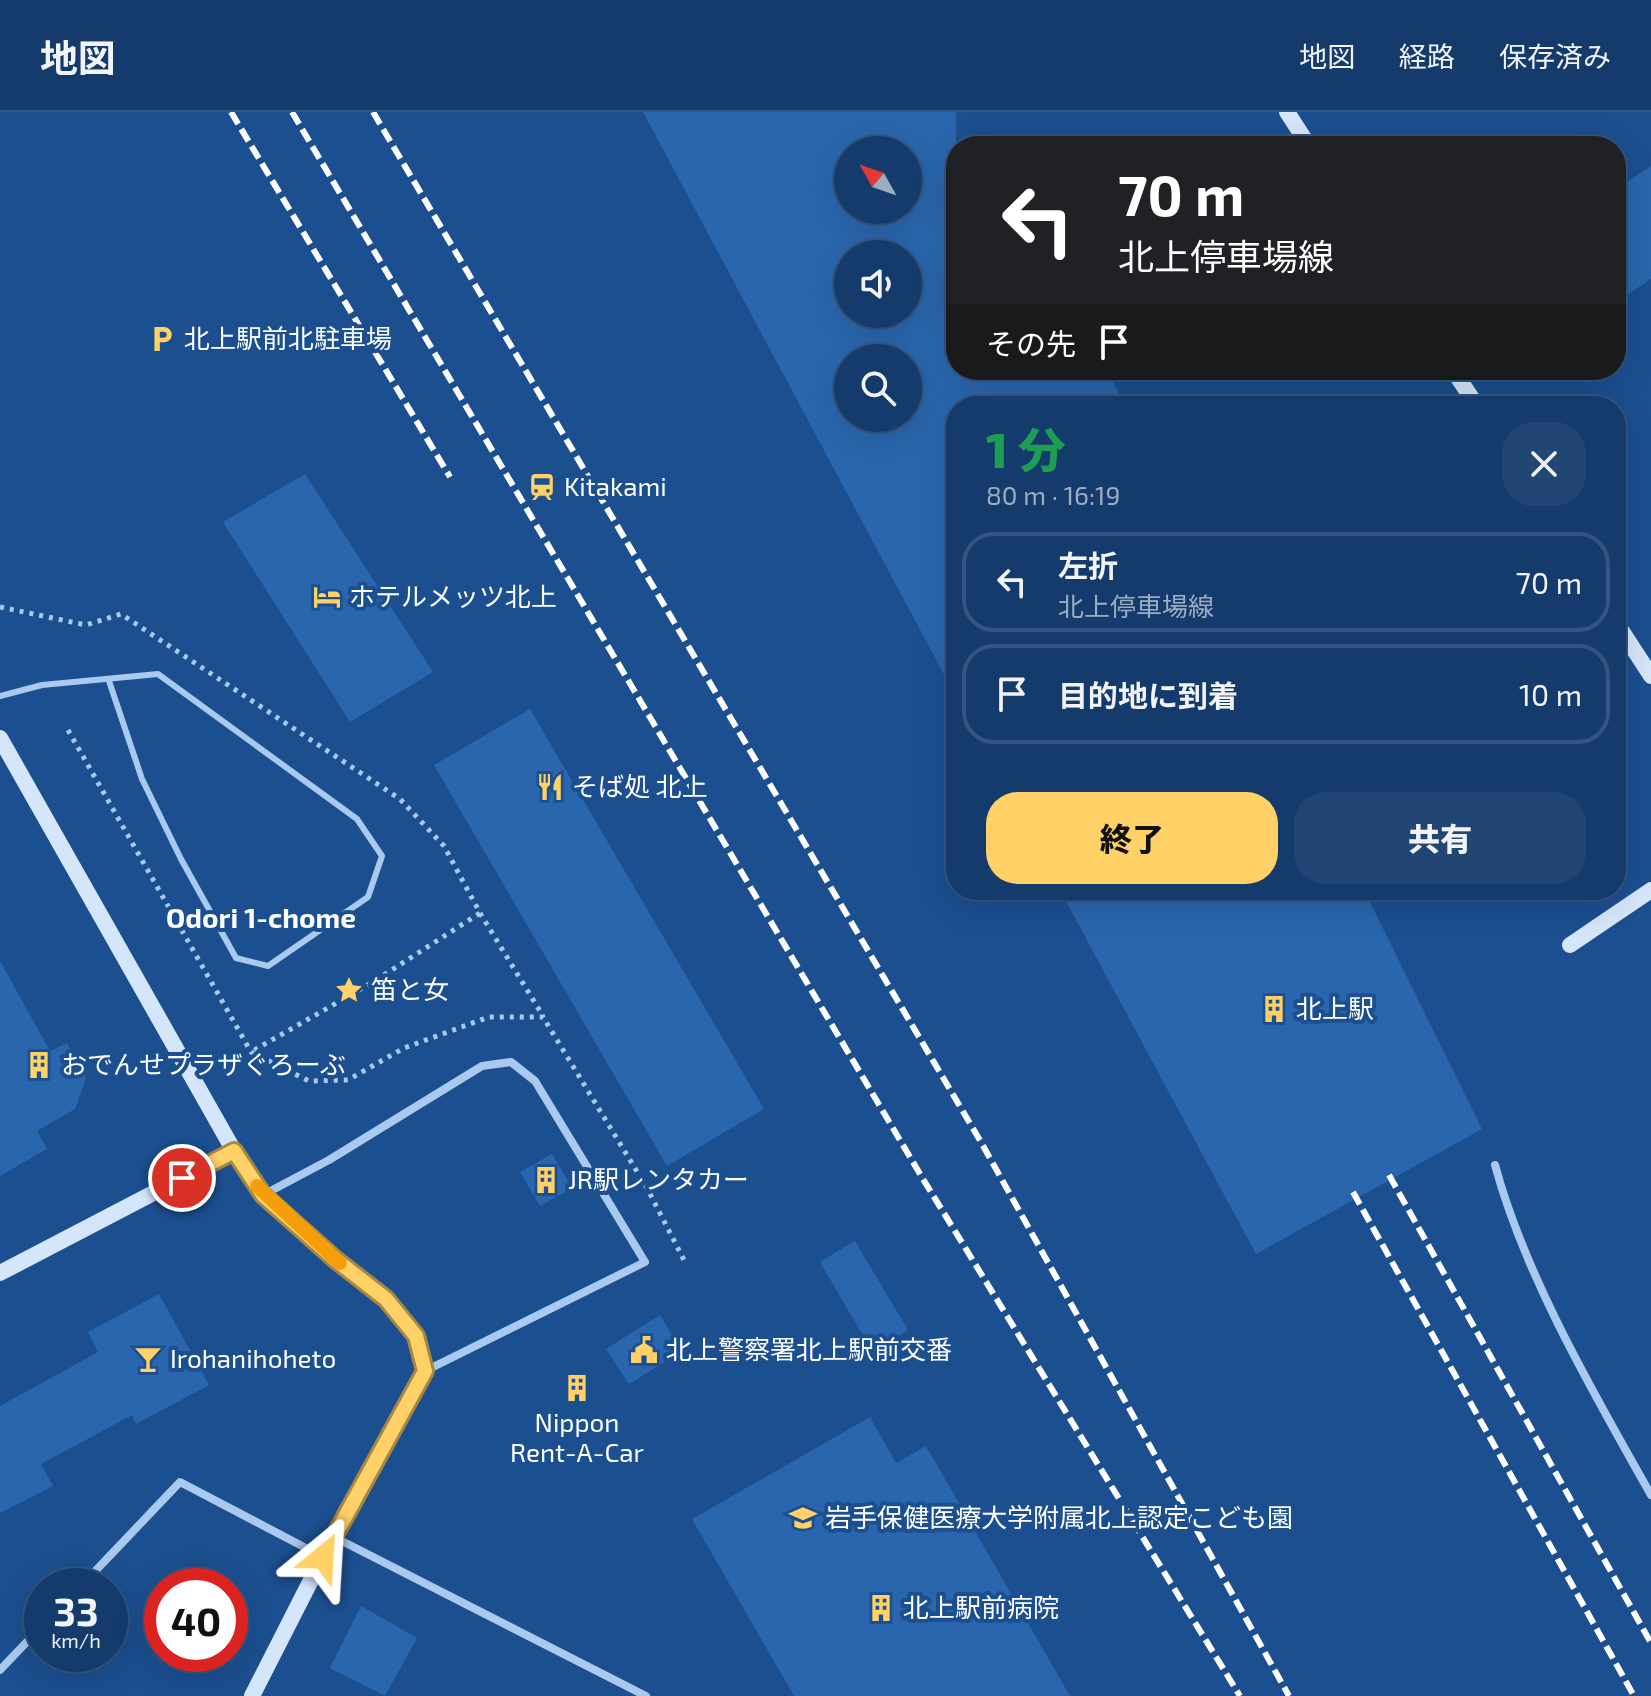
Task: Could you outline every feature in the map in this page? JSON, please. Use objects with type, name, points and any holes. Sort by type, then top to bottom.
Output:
[{"type":"street","points":[[1287,112],[1303,136]]},
{"type":"street","points":[[1626,637],[1651,676]]},
{"type":"street","points":[[0,738],[234,1151],[263,1195],[336,1260],[386,1299],[416,1336],[425,1371]]},
{"type":"street","points":[[1570,945],[1651,890]]},
{"type":"street","points":[[252,1696],[333,1537],[425,1371],[645,1262],[535,1081],[511,1062],[482,1066],[329,1160],[263,1195]]},
{"type":"street","points":[[0,1273],[234,1151]]},
{"type":"street","points":[[1495,1165],[1505,1200],[1582,1373],[1651,1495]]},
{"type":"street","points":[[98,1568],[180,1482],[323,1557]]},
{"type":"street","points":[[333,1537],[646,1696]]},
{"type":"street","points":[[0,1670],[24,1645]]},
{"type":"lane","points":[[0,696],[42,685],[158,674],[357,819],[382,856],[368,897],[268,966],[236,958],[181,859],[142,779],[109,681]]},
{"type":"path","points":[[68,730],[251,1052],[309,1081],[348,1080],[404,1048],[489,1017],[543,1017]]},
{"type":"path","points":[[480,913],[647,1188],[686,1264]]},
{"type":"building","points":[[643,112],[956,112],[956,136],[946,136],[946,380],[1112,380],[1120,396],[946,396],[946,678]]},
{"type":"building","points":[[1651,166],[1651,279],[1626,295],[1626,182]]},
{"type":"building","name":"ホテルメッツ北上","points":[[305,474],[433,672],[350,722],[223,522]]},
{"type":"building","points":[[530,709],[764,1109],[667,1166],[434,765]]},
{"type":"building","name":"北上駅","points":[[1065,900],[1369,900],[1482,1129],[1256,1254]]},
{"type":"building","name":"おでんせプラザぐろーぶ","points":[[0,961],[50,1051],[67,1043],[86,1079],[75,1109],[37,1131],[47,1149],[0,1176]]},
{"type":"building","name":"JR駅レンタカー","points":[[552,1154],[572,1188],[540,1206],[520,1172]]},
{"type":"building","points":[[855,1241],[908,1330],[872,1351],[820,1262]]},
{"type":"building","points":[[159,1294],[209,1385],[136,1424],[132,1415],[41,1464],[53,1486],[0,1513],[0,1406],[98,1352],[88,1332]]},
{"type":"building","name":"北上警察署北上駅前交番","points":[[660,1315],[682,1351],[629,1384],[606,1349]]},
{"type":"building","name":"北上駅前病院","points":[[870,1417],[896,1463],[926,1446],[1070,1696],[794,1696],[692,1519]]},
{"type":"building","points":[[361,1606],[417,1638],[385,1696],[330,1668]]},
{"type":"railway","points":[[231,112],[450,477]]},
{"type":"railway","points":[[292,112],[923,1179],[1240,1696]]},
{"type":"railway","points":[[373,112],[981,1142],[1289,1696]]},
{"type":"railway","points":[[1389,1175],[1651,1643]]},
{"type":"railway","points":[[1353,1192],[1634,1696]]},
{"type":"slow traffic","points":[[257,1186],[263,1195],[340,1263]]},
{"type":"place","name":"北上駅前北駐車場","points":[[162,339]]},
{"type":"place","name":"Kitakami","points":[[542,487]]},
{"type":"place","name":"ホテルメッツ北上","points":[[327,597]]},
{"type":"place","name":"そば処 北上","points":[[550,787]]},
{"type":"place","name":"笛と女","points":[[349,990]]},
{"type":"place","name":"北上駅","points":[[1274,1009]]},
{"type":"place","name":"おでんせプラザぐろーぶ","points":[[39,1065]]},
{"type":"place","name":"JR駅レンタカー","points":[[546,1180]]},
{"type":"place","name":"北上警察署北上駅前交番","points":[[644,1350]]},
{"type":"place","name":"Irohanihoheto","points":[[148,1359]]},
{"type":"place","name":"Nippon Rent-A-Car","points":[[577,1388]]},
{"type":"place","name":"岩手保健医療大学附属北上認定こども園","points":[[803,1518]]},
{"type":"place","name":"北上駅前病院","points":[[881,1608]]},
{"type":"district","name":"Odori 1-chome","points":[[261,918]]},
{"type":"route","points":[[182,1178],[234,1151],[263,1195],[336,1260],[386,1299],[416,1336],[425,1371],[323,1557]]}]
